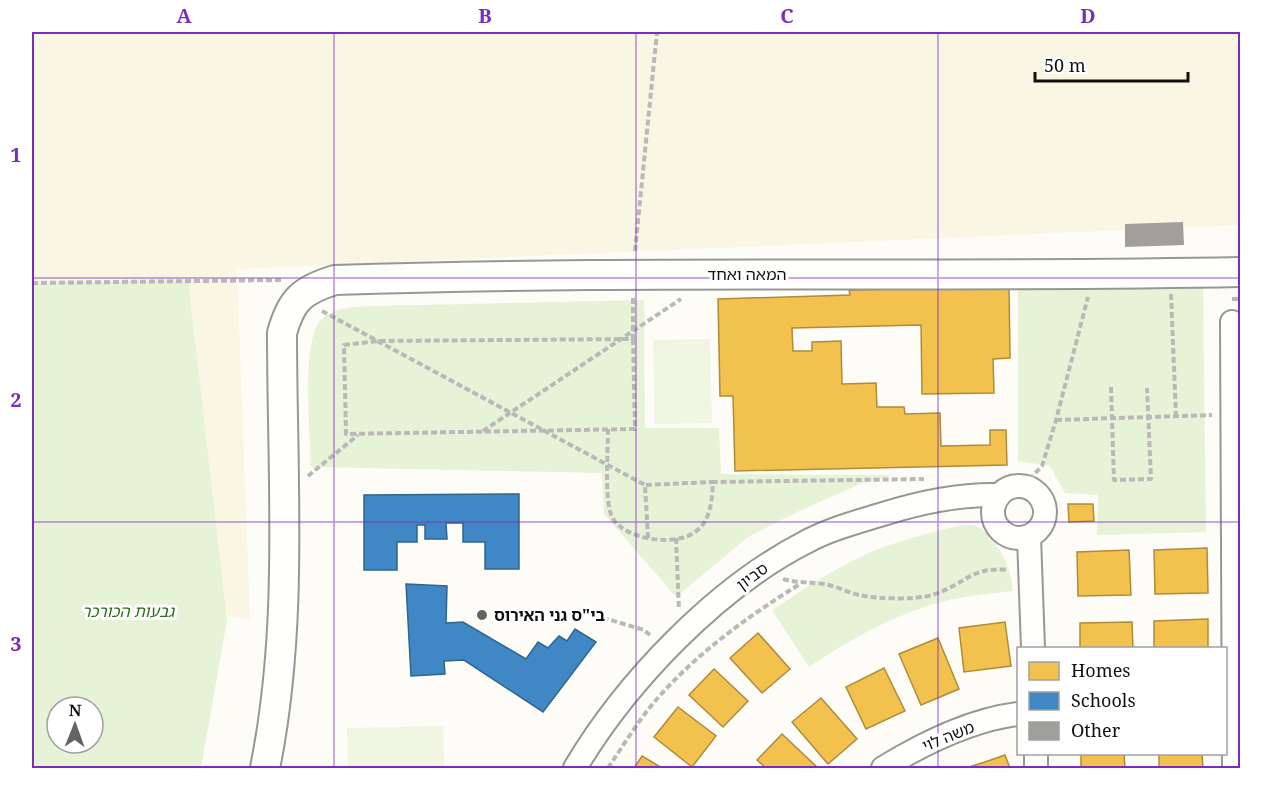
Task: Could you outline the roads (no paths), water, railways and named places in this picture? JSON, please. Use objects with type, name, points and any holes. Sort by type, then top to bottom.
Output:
[{"type":"street","name":"המאה ואחד","points":[[265,768],[276,694],[283,615],[285,496],[282,333],[287,315],[298,298],[315,286],[335,280],[476,275],[1094,275],[1240,272]]},
{"type":"street","points":[[1232,322],[1234,768]]},
{"type":"street","points":[[1015,484],[1039,495],[1045,508],[1042,525],[1029,537],[1011,537],[999,530],[994,522],[994,504],[1015,484]]},
{"type":"street","name":"סביון","points":[[575,768],[603,724],[674,643],[737,586],[759,570],[807,541],[846,525],[913,504],[1015,484]]},
{"type":"street","points":[[1029,537],[1033,647]]},
{"type":"street","name":"משה לוי","points":[[883,768],[907,753],[947,734],[1017,714]]},
{"type":"place","name":"בי\"ס גני האירוס","points":[[482,615]]},
{"type":"park label","name":"גבעות הכורכר","points":[[128,611]]}]
